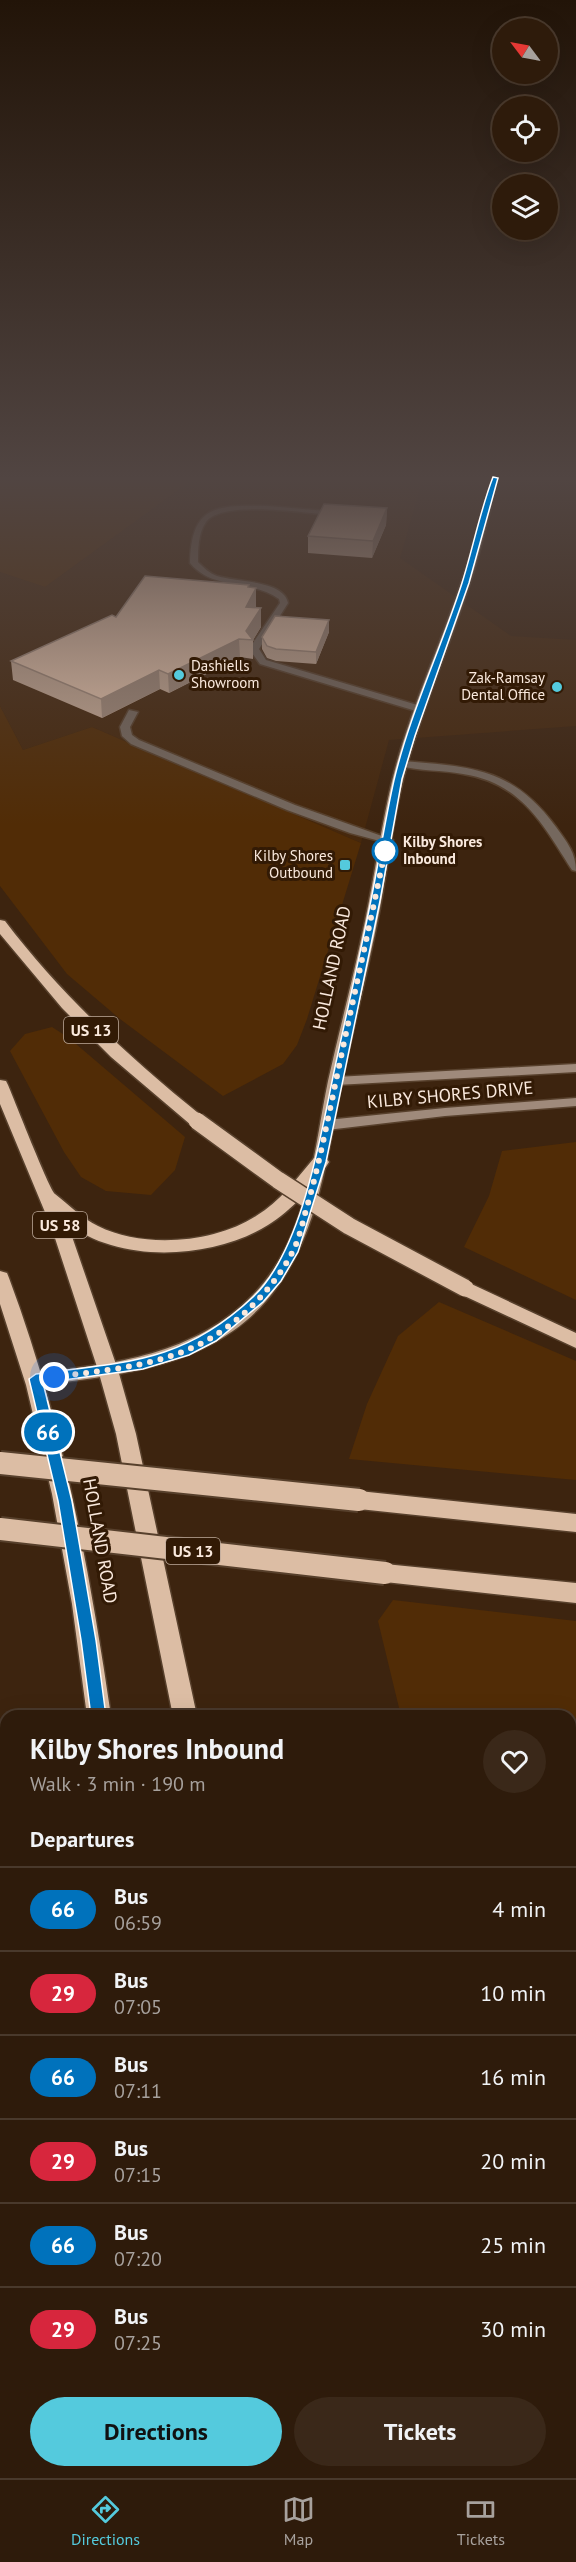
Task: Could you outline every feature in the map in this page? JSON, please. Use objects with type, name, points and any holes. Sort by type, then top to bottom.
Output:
[{"type":"highway","name":"US 13","points":[[0,924],[32,966],[109,1048],[197,1121],[278,1180],[349,1226],[465,1288],[576,1341]]},
{"type":"highway","name":"US 58","points":[[0,1085],[48,1194],[76,1270],[108,1370],[126,1434],[184,1710]]},
{"type":"highway","points":[[48,1194],[76,1221],[110,1238],[139,1245],[186,1244],[236,1232],[260,1222],[281,1207],[320,1162]]},
{"type":"highway","points":[[0,1278],[36,1379]]},
{"type":"highway","name":"HOLLAND ROAD","points":[[36,1379],[65,1501],[89,1640],[98,1710]]},
{"type":"highway","points":[[0,1463],[576,1522]]},
{"type":"highway","name":"US 13","points":[[0,1529],[576,1593]]},
{"type":"main road","name":"HOLLAND ROAD","points":[[36,1379],[143,1364],[184,1351],[212,1337],[259,1299],[277,1278],[292,1252],[320,1162],[403,764],[461,594]]},
{"type":"street","points":[[277,594],[283,598],[284,603],[254,649],[256,656],[263,662],[420,709]]},
{"type":"street","points":[[133,712],[124,727],[127,736],[135,742],[312,817],[347,830],[387,840]]},
{"type":"street","points":[[403,764],[467,772],[498,780],[524,798],[559,837],[576,868]]},
{"type":"street","name":"KILBY SHORES DRIVE","points":[[336,1081],[576,1068]]},
{"type":"street","name":"KILBY SHORES DRIVE","points":[[327,1125],[446,1112],[576,1102]]},
{"type":"shaded area","points":[[0,594],[451,594],[511,636],[576,640],[576,726],[389,740],[361,843],[92,727],[23,750],[0,706]]},
{"type":"shaded area","points":[[0,706],[23,750],[92,727],[361,843],[307,1019],[297,1045],[283,1064],[223,1096],[120,1019],[67,974],[0,886]]},
{"type":"shaded area","points":[[52,1027],[69,1038],[185,1137],[175,1170],[151,1195],[106,1191],[81,1177],[64,1152],[10,1051],[25,1034]]},
{"type":"shaded area","points":[[576,1142],[576,1300],[464,1247],[489,1196],[502,1151]]},
{"type":"shaded area","points":[[439,1302],[576,1361],[576,1480],[349,1459],[367,1404],[398,1336]]},
{"type":"shaded area","points":[[393,1600],[576,1621],[576,1710],[400,1710],[378,1621]]},
{"type":"building","points":[[133,594],[253,594],[246,607],[261,608],[246,631],[253,640],[239,639],[168,674],[159,670],[101,699],[11,661],[112,615],[116,617]]},
{"type":"building","points":[[275,616],[329,620],[316,652],[276,649],[267,646],[262,637]]},
{"type":"bus line","name":"66","points":[[98,1710],[89,1640],[65,1501],[36,1379],[143,1364],[184,1351],[212,1337],[259,1299],[277,1278],[292,1252],[300,1233],[320,1162],[376,901],[398,779],[461,594]]},
{"type":"place","name":"Dashiells Showroom","points":[[179,675]]},
{"type":"place","name":"Zak-Ramsay Dental Office","points":[[557,687]]},
{"type":"place","name":"Kilby Shores Inbound","points":[[385,851]]},
{"type":"place","name":"Kilby Shores Outbound","points":[[345,865]]},
{"type":"route","points":[[54,1377],[143,1364],[184,1351],[212,1337],[236,1319],[259,1299],[277,1278],[300,1233],[320,1162],[385,851]]}]
